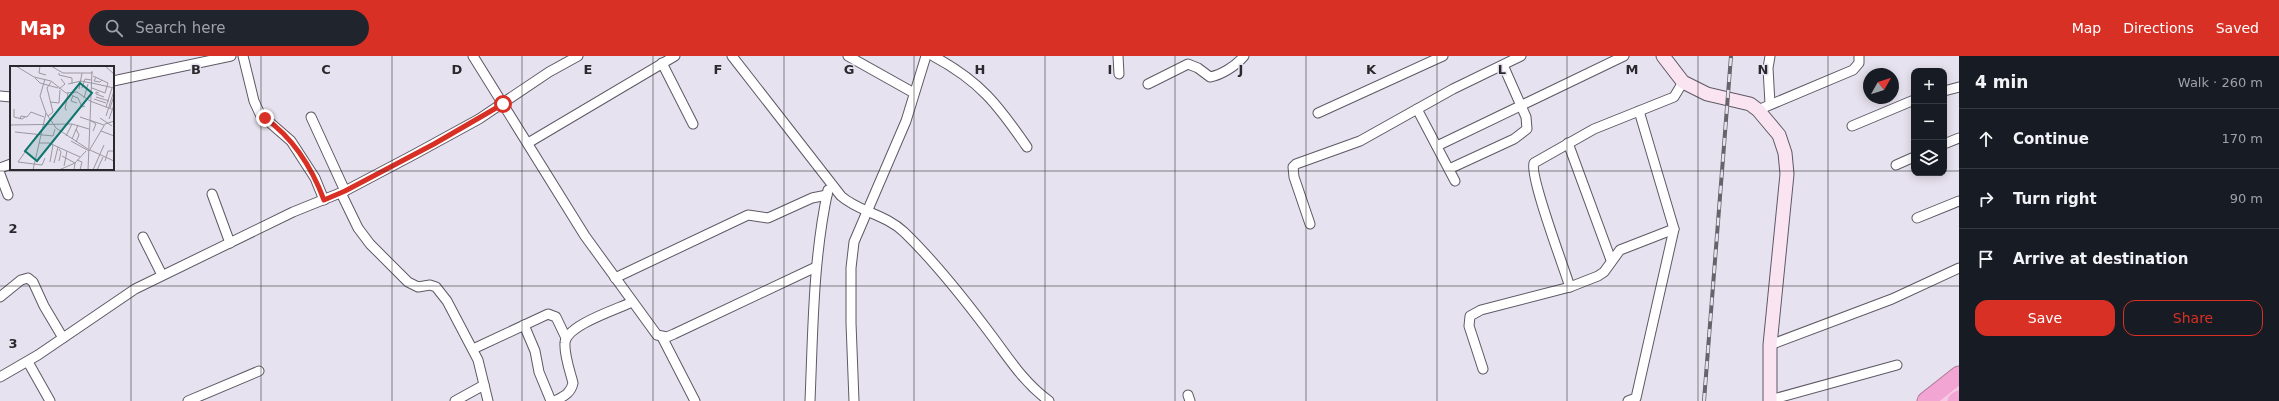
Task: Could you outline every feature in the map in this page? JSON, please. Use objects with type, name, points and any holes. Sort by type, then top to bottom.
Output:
[{"type":"highway","points":[[1926,401],[1958,390]]},
{"type":"main road","points":[[1664,56],[1683,82],[1707,94],[1750,104],[1758,110],[1779,135],[1785,153],[1787,174],[1770,345],[1770,400]]},
{"type":"main road","points":[[1939,401],[1958,390]]},
{"type":"street","points":[[114,81],[231,56]]},
{"type":"street","points":[[242,56],[254,101],[260,114],[291,142],[315,178],[324,200]]},
{"type":"street","points":[[473,56],[582,231],[656,335],[662,337],[674,334],[816,267]]},
{"type":"street","points":[[0,377],[28,362],[135,289],[293,212],[343,192],[459,131],[503,104],[549,72],[578,56]]},
{"type":"street","points":[[528,143],[675,56]]},
{"type":"street","points":[[732,56],[804,147],[830,183],[851,205],[882,216],[903,231],[986,329],[1024,379],[1048,401]]},
{"type":"street","points":[[848,56],[914,93]]},
{"type":"street","points":[[854,401],[851,323],[852,254],[854,242],[866,210],[903,126],[926,56]]},
{"type":"street","points":[[933,56],[974,82],[985,92],[999,108],[1027,147]]},
{"type":"street","points":[[1118,56],[1119,74]]},
{"type":"street","points":[[1148,84],[1188,64],[1198,68],[1210,77],[1214,76],[1227,70],[1244,56]]},
{"type":"street","points":[[1318,113],[1443,56]]},
{"type":"street","points":[[1310,224],[1294,177],[1293,167],[1296,164],[1360,141],[1417,109],[1521,56]]},
{"type":"street","points":[[1437,146],[1624,56]]},
{"type":"street","points":[[1770,56],[1768,68],[1770,104]]},
{"type":"street","points":[[1758,110],[1852,70],[1859,63],[1859,56]]},
{"type":"street","points":[[662,63],[693,124]]},
{"type":"street","points":[[1449,169],[1524,132],[1528,123],[1522,106],[1503,65]]},
{"type":"street","points":[[1570,287],[1533,167],[1539,158],[1594,129],[1674,97],[1683,82]]},
{"type":"street","points":[[1947,90],[1959,87]]},
{"type":"street","points":[[0,96],[10,97]]},
{"type":"street","points":[[1852,126],[1911,101]]},
{"type":"street","points":[[1417,109],[1455,180]]},
{"type":"street","points":[[1628,401],[1636,398],[1674,229],[1639,111]]},
{"type":"street","points":[[311,117],[363,236],[408,282],[418,286],[430,285],[436,287],[448,301],[473,349],[488,401]]},
{"type":"street","points":[[1947,143],[1959,138]]},
{"type":"street","points":[[1568,143],[1611,260]]},
{"type":"street","points":[[1896,165],[1911,158]]},
{"type":"street","points":[[0,168],[10,164]]},
{"type":"street","points":[[0,174],[8,195]]},
{"type":"street","points":[[810,401],[816,267],[830,183]]},
{"type":"street","points":[[212,194],[230,243]]},
{"type":"street","points":[[615,278],[748,215],[768,218],[812,198],[827,194]]},
{"type":"street","points":[[1917,218],[1959,201]]},
{"type":"street","points":[[1483,369],[1469,326],[1470,316],[1481,310],[1570,287],[1598,276],[1604,272],[1611,260],[1620,250],[1674,229]]},
{"type":"street","points":[[143,238],[162,275]]},
{"type":"street","points":[[1770,345],[1892,299],[1959,268]]},
{"type":"street","points":[[0,297],[21,280],[28,278],[33,282],[44,306],[63,338]]},
{"type":"street","points":[[566,338],[570,333],[583,324],[632,302]]},
{"type":"street","points":[[473,349],[544,315],[553,315],[560,323],[566,338],[565,343],[573,383],[572,388],[565,396],[555,401]]},
{"type":"street","points":[[524,325],[535,352],[539,372],[551,401]]},
{"type":"street","points":[[662,337],[695,401]]},
{"type":"street","points":[[28,362],[50,401]]},
{"type":"street","points":[[1770,400],[1897,364]]},
{"type":"street","points":[[188,401],[259,371]]},
{"type":"street","points":[[455,401],[484,385]]},
{"type":"railway","points":[[1704,401],[1731,56]]},
{"type":"route","points":[[265,118],[286,135],[315,178],[324,200],[388,169],[479,119],[503,104]]}]
